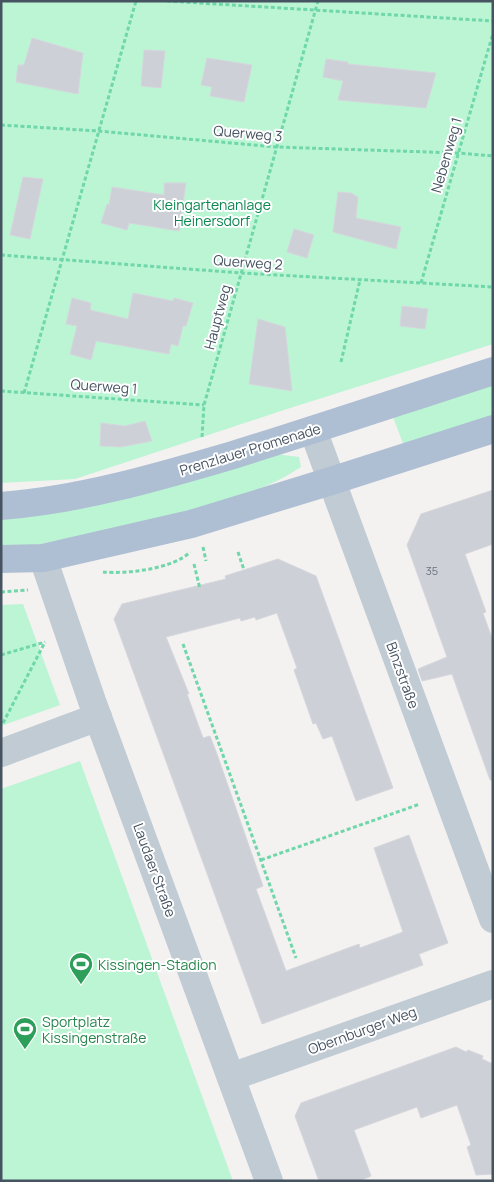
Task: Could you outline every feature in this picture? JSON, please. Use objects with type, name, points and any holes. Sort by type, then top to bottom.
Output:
[{"type":"main road","name":"Prenzlauer Promenade","points":[[1,506],[34,504],[129,484],[313,430],[493,371]]},
{"type":"main road","points":[[1,560],[43,558],[183,526],[331,481],[493,428]]},
{"type":"street","name":"Binzstraße","points":[[313,430],[493,919]]},
{"type":"street","name":"Laudaer Straße","points":[[43,558],[98,717],[269,1181]]},
{"type":"street","points":[[1,753],[98,717]]},
{"type":"street","name":"Obernburger Weg","points":[[231,1076],[493,984]]},
{"type":"path","points":[[24,393],[136,1]]},
{"type":"path","points":[[167,1],[493,21]]},
{"type":"path","name":"Hauptweg","points":[[202,438],[204,405],[318,1]]},
{"type":"path","name":"Nebenweg 1","points":[[421,283],[493,34]]},
{"type":"path","name":"Querweg 3","points":[[1,125],[98,131],[276,147],[458,153],[493,156]]},
{"type":"path","name":"Querweg 2","points":[[1,255],[241,273],[493,287]]},
{"type":"path","points":[[341,362],[360,280]]},
{"type":"path","name":"Querweg 1","points":[[1,391],[204,405]]},
{"type":"path","points":[[238,552],[244,570]]},
{"type":"path","points":[[194,564],[200,589]]},
{"type":"path","points":[[1,592],[32,589]]},
{"type":"path","points":[[1,655],[50,640]]},
{"type":"path","points":[[1,726],[45,642]]},
{"type":"path","points":[[183,644],[296,958]]},
{"type":"path","points":[[261,860],[420,804]]},
{"type":"green space","name":"Kleingartenanlage Heinersdorf","points":[[1,1],[493,1],[493,344],[75,479],[1,483]]},
{"type":"green space","points":[[493,384],[493,417],[404,446],[393,417]]},
{"type":"green space","points":[[276,454],[299,457],[301,467],[268,485],[210,505],[119,528],[28,547],[1,548],[1,515]]},
{"type":"green space","points":[[23,604],[60,705],[1,726],[1,605]]},
{"type":"green space","name":"Kissingen-Stadion","points":[[80,761],[233,1181],[1,1181],[1,789]]},
{"type":"building","points":[[32,38],[83,53],[78,94],[16,82],[18,65],[24,65]]},
{"type":"building","points":[[144,50],[165,51],[161,88],[141,86]]},
{"type":"building","points":[[207,58],[252,65],[244,102],[210,96],[212,87],[201,85]]},
{"type":"building","points":[[326,59],[348,62],[348,64],[436,73],[426,108],[338,100],[343,81],[323,77]]},
{"type":"building","points":[[23,177],[43,179],[30,239],[10,235]]},
{"type":"building","points":[[164,183],[186,183],[179,231],[129,223],[127,230],[101,223],[107,204],[109,205],[112,187],[164,195]]},
{"type":"building","points":[[338,192],[351,193],[358,197],[356,218],[401,227],[396,249],[333,232]]},
{"type":"building","points":[[294,229],[314,235],[307,258],[287,252]]},
{"type":"building","points":[[133,293],[173,301],[174,298],[193,303],[186,326],[183,326],[178,346],[171,344],[169,354],[96,341],[91,360],[70,354],[77,326],[66,324],[72,298],[91,303],[90,310],[128,319]]},
{"type":"building","points":[[402,306],[428,309],[425,329],[400,326]]},
{"type":"building","points":[[258,319],[285,327],[292,391],[249,384]]},
{"type":"building","points":[[145,421],[152,441],[121,447],[100,446],[101,423],[125,426]]},
{"type":"building","points":[[493,490],[493,544],[465,554],[486,612],[483,613],[493,641],[493,780],[490,780],[452,674],[422,681],[418,669],[447,657],[407,545],[421,514]]},
{"type":"building","points":[[278,559],[316,576],[393,788],[356,801],[332,736],[323,739],[316,723],[313,724],[294,670],[297,668],[277,613],[256,620],[255,617],[241,621],[240,618],[166,637],[189,694],[187,694],[203,738],[210,736],[217,754],[263,886],[256,889],[286,971],[359,944],[360,948],[403,932],[374,848],[409,835],[448,943],[419,954],[423,965],[262,1024],[114,619],[122,604],[226,579],[225,576]]},
{"type":"building","points":[[456,1047],[466,1052],[468,1050],[483,1056],[482,1059],[493,1064],[493,1174],[476,1175],[467,1147],[471,1145],[457,1105],[421,1118],[417,1107],[354,1130],[371,1176],[360,1181],[319,1181],[295,1116],[301,1103]]},
{"type":"place","name":"Kissingen-Stadion","points":[[81,985]]},
{"type":"place","name":"Sportplatz Kissingenstraße","points":[[25,1050]]}]
